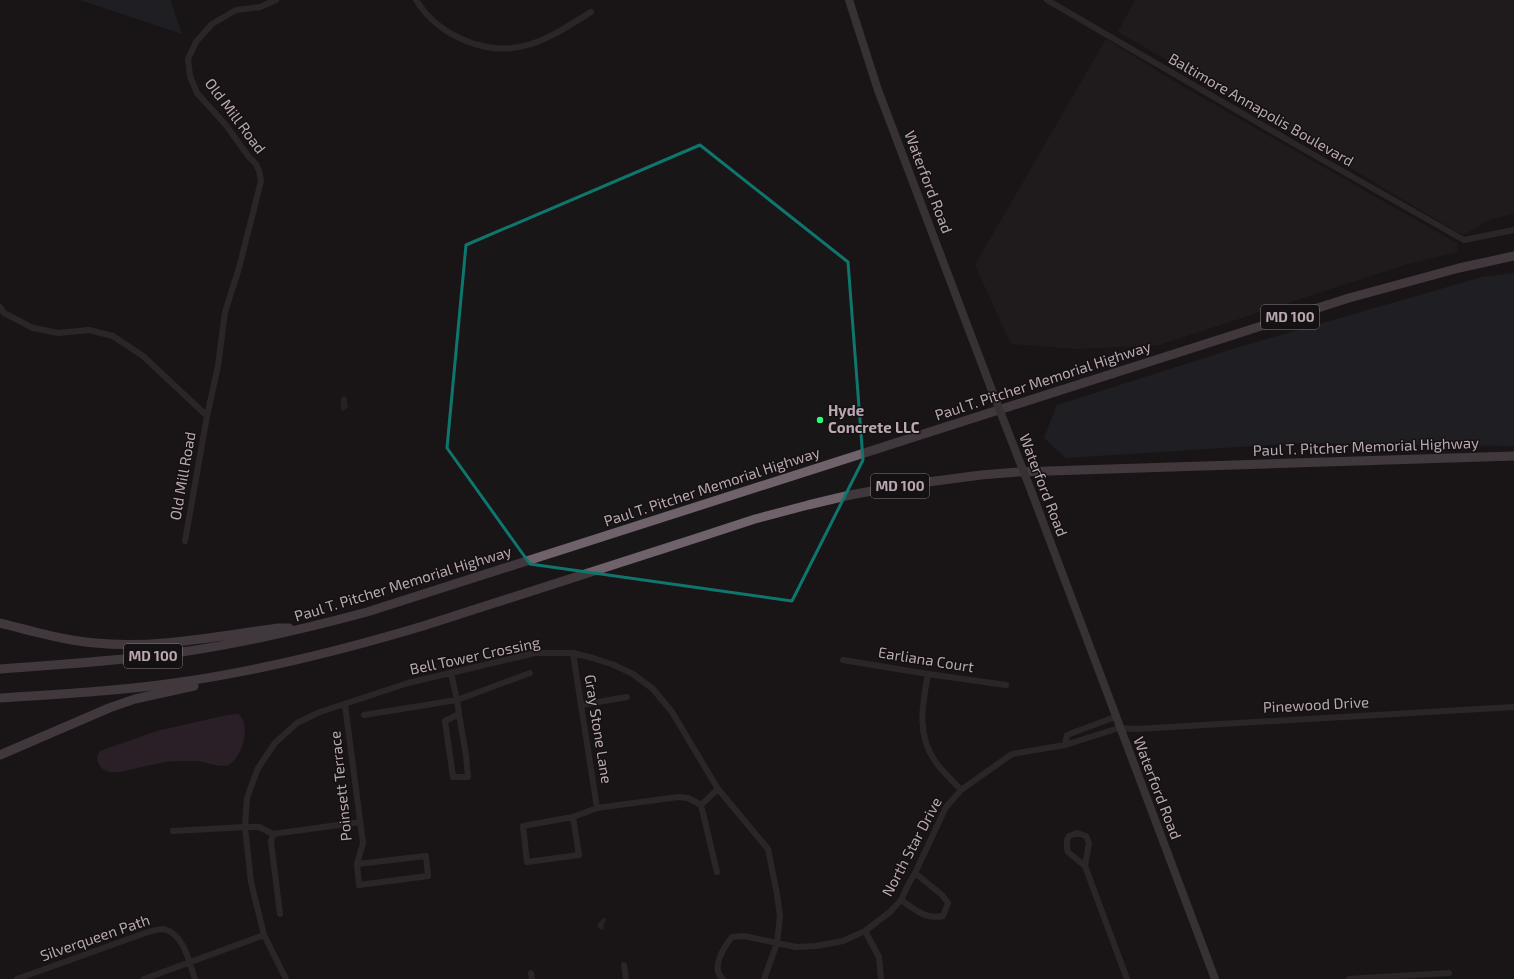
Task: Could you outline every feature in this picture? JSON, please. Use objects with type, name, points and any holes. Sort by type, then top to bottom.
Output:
[{"type":"highway","name":"Paul T. Pitcher Memorial Highway","points":[[0,669],[85,663],[176,653],[222,646],[304,629],[367,612],[1349,298],[1452,270],[1514,256]]},
{"type":"highway","name":"Paul T. Pitcher Memorial Highway","points":[[0,698],[94,691],[180,682],[283,664],[327,654],[409,630],[755,519],[850,495],[905,485],[981,475],[1018,472],[1514,456]]},
{"type":"highway","points":[[0,623],[69,640],[122,644],[168,642],[278,628],[304,629]]},
{"type":"highway","points":[[0,755],[109,708],[135,699],[230,679],[283,664]]},
{"type":"main road","name":"Waterford Road","points":[[849,0],[878,90],[1215,979]]},
{"type":"street","name":"Old Mill Road","points":[[185,541],[207,416],[218,366],[225,312],[239,268],[261,182],[256,164],[249,158],[224,124],[197,92],[190,76],[188,59],[196,42],[212,24],[236,10],[260,7],[276,0]]},
{"type":"street","points":[[416,0],[432,20],[452,35],[478,46],[508,48],[532,44],[569,26],[591,12]]},
{"type":"street","name":"Baltimore Annapolis Boulevard","points":[[1047,0],[1306,151],[1464,240],[1514,230]]},
{"type":"street","name":"Old Mill Road","points":[[0,307],[4,313],[33,328],[58,332],[89,330],[113,336],[143,356],[207,416]]},
{"type":"street","name":"Bell Tower Crossing","points":[[286,979],[264,935],[251,882],[245,827],[247,798],[258,768],[275,743],[297,723],[320,712],[408,683],[535,653],[573,653],[614,664],[633,674],[653,689],[672,712],[718,788],[768,849],[780,916],[777,944],[764,979]]},
{"type":"street","name":"Gray Stone Lane","points":[[573,653],[580,705],[598,808]]},
{"type":"street","name":"Earliana Court","points":[[843,660],[1006,685]]},
{"type":"street","points":[[364,716],[457,700],[530,672]]},
{"type":"street","points":[[451,673],[457,700],[466,755],[468,777],[453,777],[445,721],[459,714]]},
{"type":"street","points":[[928,674],[922,706],[923,729],[930,752],[934,759],[961,790]]},
{"type":"street","points":[[580,705],[627,697]]},
{"type":"street","name":"Poinsett Terrace","points":[[345,705],[363,843],[356,864],[359,885],[428,876],[426,856],[356,864]]},
{"type":"street","name":"Pinewood Drive","points":[[1119,728],[1152,728],[1514,707]]},
{"type":"street","points":[[1065,745],[1067,735],[1115,716]]},
{"type":"street","name":"North Star Drive","points":[[723,979],[720,976],[718,969],[721,953],[724,946],[732,938],[744,936],[796,947],[816,946],[843,941],[865,931],[890,912],[901,900],[915,874],[946,807],[961,790],[1012,754],[1065,745],[1119,728]]},
{"type":"street","points":[[701,805],[718,788]]},
{"type":"street","points":[[573,817],[579,855],[527,862],[522,826],[573,817],[598,808],[678,797],[688,798],[701,805],[717,872]]},
{"type":"street","points":[[173,831],[259,827],[273,834],[360,822]]},
{"type":"street","points":[[1085,866],[1089,844],[1086,836],[1077,833],[1069,836],[1067,840],[1068,852],[1085,866],[1127,979]]},
{"type":"street","points":[[273,834],[271,842],[280,914]]},
{"type":"street","points":[[901,900],[926,916],[943,916],[948,903],[942,895],[915,874]]},
{"type":"street","name":"Silverqueen Path","points":[[17,979],[162,929],[173,933],[181,942],[189,963]]},
{"type":"street","points":[[865,931],[879,957],[881,979]]},
{"type":"street","points":[[144,979],[264,935]]},
{"type":"street","points":[[189,963],[195,979]]},
{"type":"street","points":[[624,965],[626,979]]},
{"type":"street","points":[[1349,979],[1449,973]]},
{"type":"highlighted area","points":[[700,145],[848,262],[863,460],[792,601],[530,564],[447,448],[466,245]]},
{"type":"shaded area","points":[[80,0],[170,0],[182,34]]},
{"type":"shaded area","points":[[1135,0],[1514,0],[1514,214],[1491,219],[1463,235],[1273,121],[1118,32]]},
{"type":"shaded area","points":[[1106,39],[1182,86],[1458,244],[1457,252],[1404,265],[1159,345],[1078,349],[1011,344],[975,265]]},
{"type":"shaded area","points":[[1514,273],[1514,446],[1300,443],[1066,458],[1044,438],[1057,405],[1236,348],[1482,277]]},
{"type":"shaded area","points":[[343,396],[346,397],[348,407],[343,411],[341,409],[341,399]]},
{"type":"shaded area","points":[[238,714],[244,725],[244,741],[237,756],[228,765],[217,765],[198,761],[174,761],[124,771],[110,772],[104,770],[98,762],[97,757],[100,751],[157,731],[227,715]]},
{"type":"shaded area","points":[[603,918],[606,920],[603,926],[604,929],[602,930],[598,928],[598,924]]},
{"type":"place","name":"Hyde Concrete LLC","points":[[820,420]]}]
